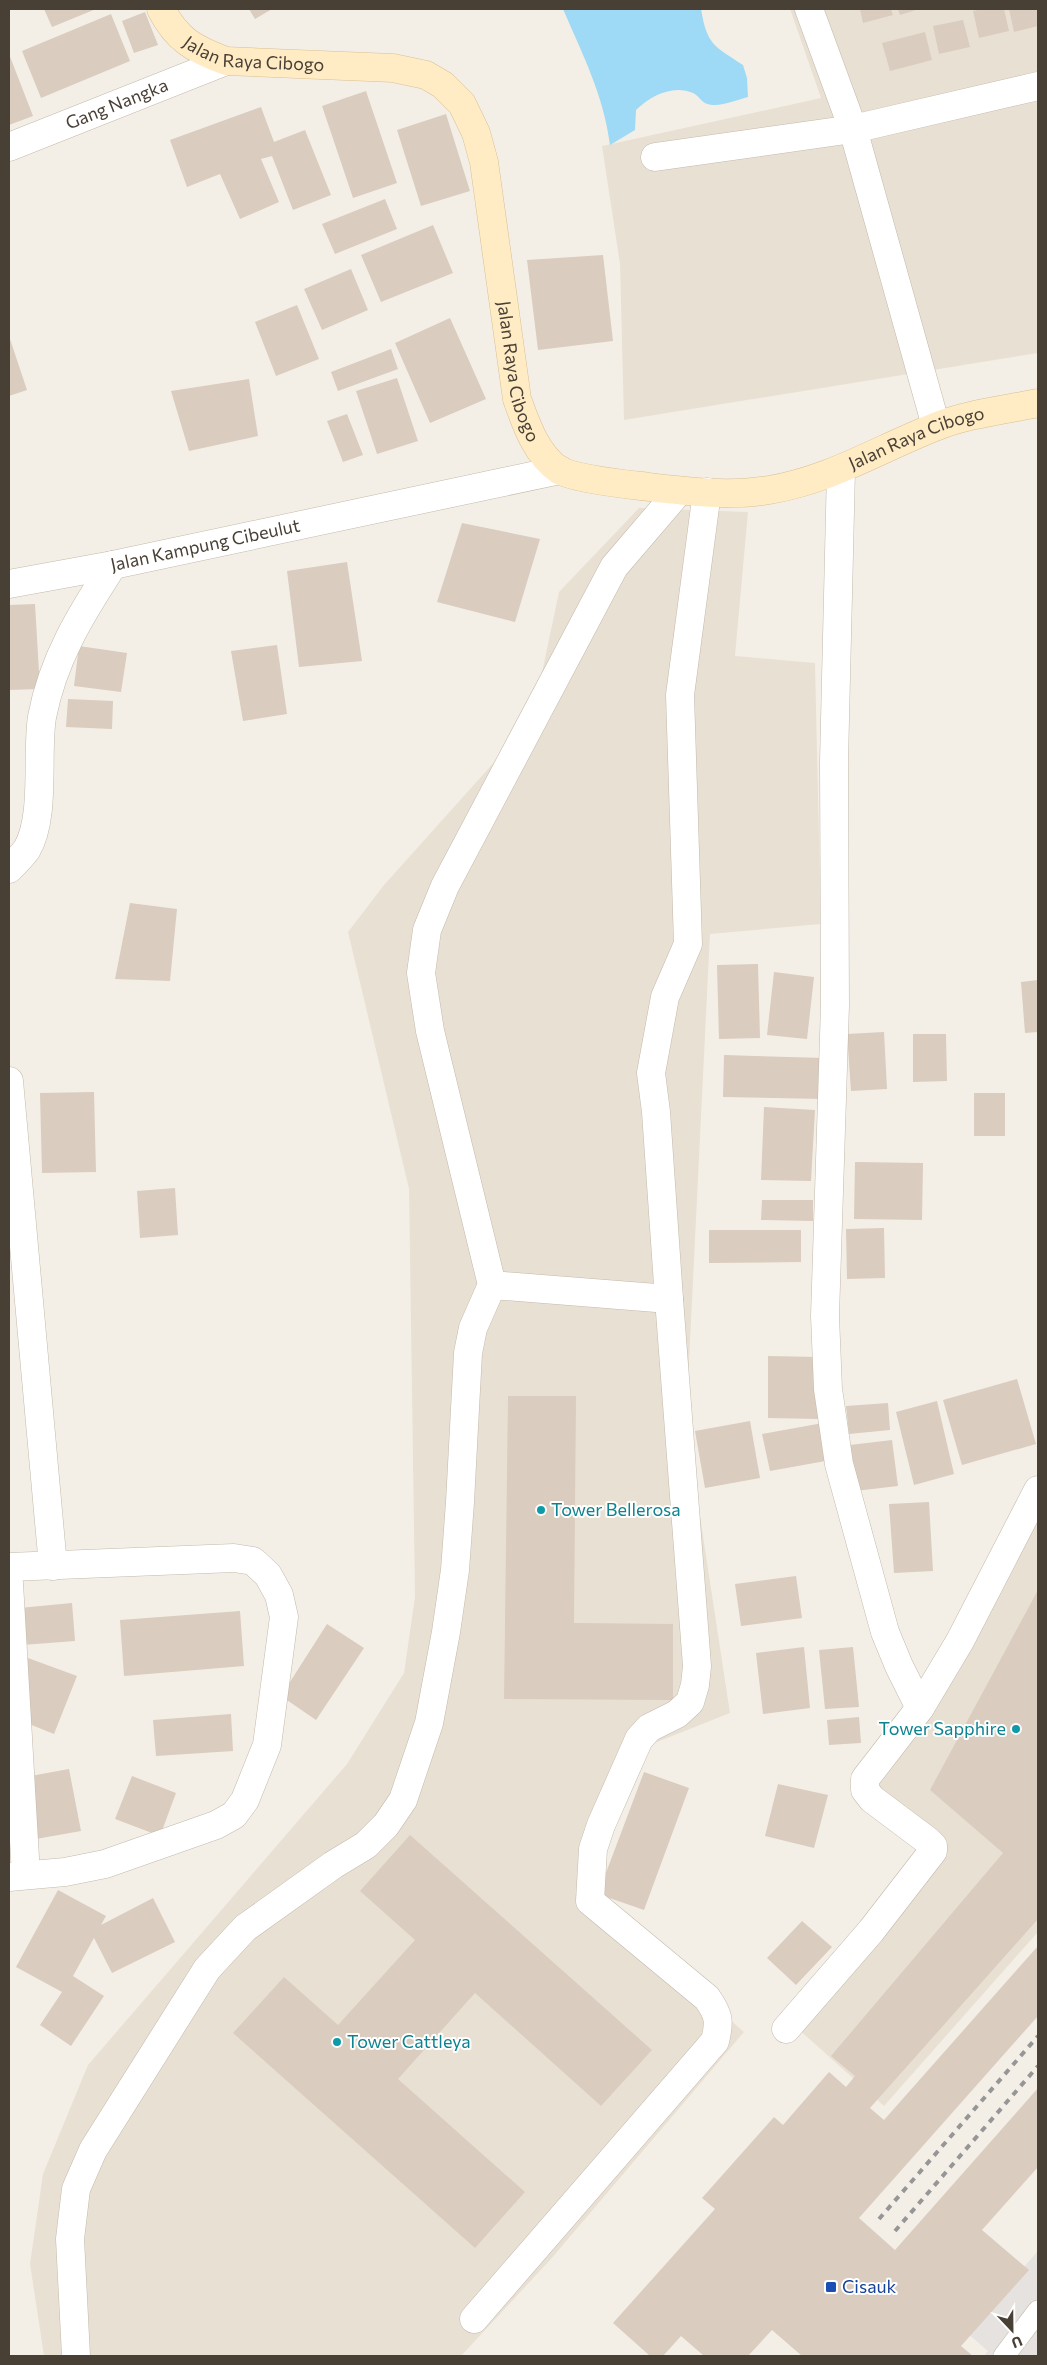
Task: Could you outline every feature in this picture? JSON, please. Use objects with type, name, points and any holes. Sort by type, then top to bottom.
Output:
[{"type":"street","name":"Jalan Raya Cibogo","points":[[161,9],[170,26],[187,43],[226,61],[393,68],[426,75],[443,85],[462,104],[476,133],[484,162],[517,399],[528,429],[545,456],[560,470],[581,477],[679,491],[769,490],[841,470],[936,426],[976,415],[1038,403]]},
{"type":"street","points":[[809,9],[853,129],[936,426]]},
{"type":"street","name":"Gang Nangka","points":[[9,147],[226,61]]},
{"type":"street","points":[[655,157],[853,129],[1038,86]]},
{"type":"street","name":"Jalan Kampung Cibeulut","points":[[9,869],[27,849],[35,825],[42,717],[52,679],[63,648],[76,621],[113,565],[560,470]]},
{"type":"street","points":[[841,470],[834,762],[836,1006],[825,1316],[828,1389],[839,1464],[874,1594],[888,1640],[920,1708]]},
{"type":"street","points":[[76,2356],[70,2238],[76,2189],[93,2150],[207,1969],[245,1928],[334,1865],[366,1845],[386,1825],[403,1800],[429,1723],[446,1632],[458,1531],[468,1353],[473,1328],[492,1285],[430,1030],[421,973],[427,930],[445,886],[614,567],[679,491]]},
{"type":"street","points":[[474,2319],[715,2041],[720,2024],[715,2009],[707,1998],[590,1901],[593,1849],[639,1739],[649,1728],[677,1714],[690,1702],[695,1685],[697,1666],[656,1112],[651,1073],[665,997],[688,944],[680,695],[707,492]]},
{"type":"street","points":[[9,584],[113,565]]},
{"type":"street","points":[[9,1081],[53,1566]]},
{"type":"street","points":[[492,1285],[669,1299]]},
{"type":"street","points":[[786,2029],[871,1931],[933,1851],[933,1846],[928,1841],[872,1799],[865,1790],[865,1779],[920,1708],[960,1641],[1038,1490]]},
{"type":"street","points":[[9,1567],[234,1558],[253,1561],[268,1575],[279,1595],[284,1617],[267,1745],[245,1800],[234,1815],[216,1825],[105,1864],[65,1872],[17,1876],[9,1583]]},
{"type":"lane","points":[[1004,2356],[1038,2310]]},
{"type":"shaded area","points":[[790,9],[1038,9],[1038,353],[624,420],[620,264],[602,146],[821,98]]},
{"type":"shaded area","points":[[639,508],[748,512],[735,656],[815,663],[821,924],[710,934],[686,1424],[730,1713],[642,1748],[578,1887],[744,2032],[551,2259],[461,2356],[44,2356],[30,2264],[43,2174],[88,2065],[347,1764],[404,1673],[415,1597],[409,1189],[348,932],[384,885],[532,720],[559,592]]},
{"type":"shaded area","points":[[1038,1488],[1038,1932],[884,2106],[796,2027],[942,1849],[864,1781]]},
{"type":"shaded area","points":[[1038,2251],[1038,2356],[984,2356],[988,2351],[966,2332]]},
{"type":"water","points":[[563,9],[701,9],[709,38],[725,53],[743,65],[747,78],[748,97],[710,105],[695,94],[685,91],[678,90],[662,93],[648,100],[636,110],[635,130],[610,145],[598,92]]},
{"type":"building","points":[[44,9],[96,9],[52,27]]},
{"type":"building","points":[[249,9],[272,9],[255,19]]},
{"type":"building","points":[[860,9],[891,9],[893,15],[863,23]]},
{"type":"building","points":[[898,9],[919,9],[900,15]]},
{"type":"building","points":[[1004,9],[1009,31],[979,38],[973,11]]},
{"type":"building","points":[[1009,9],[1038,9],[1038,26],[1014,32]]},
{"type":"building","points":[[145,12],[158,45],[134,53],[122,21]]},
{"type":"building","points":[[111,14],[130,61],[41,98],[22,51]]},
{"type":"building","points":[[963,20],[970,47],[939,54],[933,26]]},
{"type":"building","points":[[925,32],[932,60],[890,71],[882,43]]},
{"type":"building","points":[[9,54],[33,116],[9,125]]},
{"type":"building","points":[[366,91],[397,183],[353,198],[322,106]]},
{"type":"building","points":[[261,107],[274,142],[305,130],[331,195],[293,210],[272,156],[261,159],[279,202],[240,219],[220,174],[187,187],[170,140]]},
{"type":"building","points":[[446,114],[470,191],[421,206],[397,130]]},
{"type":"building","points":[[385,199],[397,229],[335,254],[322,224]]},
{"type":"building","points":[[433,225],[453,273],[381,302],[361,255]]},
{"type":"building","points":[[603,255],[613,341],[538,350],[527,260]]},
{"type":"building","points":[[351,269],[368,310],[322,330],[304,289]]},
{"type":"building","points":[[297,305],[319,359],[276,376],[255,322]]},
{"type":"building","points":[[450,318],[486,399],[430,423],[395,343]]},
{"type":"building","points":[[9,336],[27,390],[9,396]]},
{"type":"building","points":[[391,349],[398,369],[338,391],[331,372]]},
{"type":"building","points":[[397,378],[418,441],[377,454],[356,391]]},
{"type":"building","points":[[249,379],[258,436],[189,451],[171,391]]},
{"type":"building","points":[[347,414],[363,455],[343,462],[327,421]]},
{"type":"building","points":[[462,523],[540,539],[515,622],[437,602]]},
{"type":"building","points":[[347,562],[362,661],[299,667],[287,571]]},
{"type":"building","points":[[35,604],[40,689],[9,690],[9,605]]},
{"type":"building","points":[[277,645],[287,714],[243,721],[231,651]]},
{"type":"building","points":[[79,646],[127,653],[121,692],[74,686]]},
{"type":"building","points":[[68,699],[113,701],[112,729],[66,727]]},
{"type":"building","points":[[130,903],[177,909],[170,981],[115,979]]},
{"type":"building","points":[[758,964],[760,1038],[719,1039],[717,965]]},
{"type":"building","points":[[774,972],[814,977],[807,1039],[767,1035]]},
{"type":"building","points":[[1038,980],[1038,1032],[1025,1033],[1021,982]]},
{"type":"building","points":[[884,1032],[887,1089],[851,1091],[847,1034]]},
{"type":"building","points":[[913,1034],[946,1034],[947,1081],[913,1082]]},
{"type":"building","points":[[724,1055],[824,1058],[823,1099],[723,1097]]},
{"type":"building","points":[[94,1092],[96,1172],[42,1173],[40,1093]]},
{"type":"building","points":[[974,1093],[1005,1093],[1005,1136],[974,1136]]},
{"type":"building","points":[[764,1107],[815,1110],[811,1181],[761,1180]]},
{"type":"building","points":[[855,1162],[923,1163],[922,1220],[854,1219]]},
{"type":"building","points":[[175,1188],[178,1235],[140,1238],[137,1191]]},
{"type":"building","points":[[762,1200],[813,1200],[813,1221],[761,1220]]},
{"type":"building","points":[[884,1228],[885,1278],[847,1279],[846,1229]]},
{"type":"building","points":[[709,1230],[801,1230],[801,1262],[709,1263]]},
{"type":"building","points":[[768,1356],[819,1357],[818,1419],[768,1418]]},
{"type":"building","points":[[1017,1379],[1036,1444],[962,1465],[943,1400]]},
{"type":"building","name":"Tower Bellerosa","points":[[508,1396],[576,1396],[574,1623],[673,1624],[673,1700],[504,1699]]},
{"type":"building","points":[[937,1401],[954,1474],[914,1485],[896,1412]]},
{"type":"building","points":[[888,1403],[890,1430],[849,1434],[846,1406]]},
{"type":"building","points":[[750,1421],[760,1478],[705,1488],[695,1431]]},
{"type":"building","points":[[823,1423],[831,1460],[770,1471],[762,1434]]},
{"type":"building","points":[[892,1440],[898,1486],[855,1491],[850,1445]]},
{"type":"building","points":[[929,1502],[933,1571],[894,1573],[889,1504]]},
{"type":"building","points":[[796,1576],[802,1618],[741,1626],[735,1584]]},
{"type":"building","points":[[1038,1590],[1038,1919],[870,2108],[884,2120],[1038,1946],[1038,2016],[859,2218],[895,2250],[1038,2088],[1038,2167],[982,2230],[1029,2270],[961,2346],[973,2356],[802,2356],[772,2330],[748,2356],[704,2356],[681,2336],[663,2356],[650,2356],[613,2323],[715,2209],[702,2198],[774,2117],[783,2125],[829,2072],[846,2087],[855,2076],[831,2056],[1003,1853],[930,1790]]},
{"type":"building","points":[[72,1603],[75,1641],[9,1646],[9,1609]]},
{"type":"building","points":[[240,1611],[244,1666],[124,1676],[120,1620]]},
{"type":"building","points":[[327,1624],[364,1648],[316,1720],[281,1696]]},
{"type":"building","points":[[804,1647],[810,1708],[763,1714],[756,1653]]},
{"type":"building","points":[[853,1647],[859,1707],[825,1709],[819,1650]]},
{"type":"building","points":[[28,1658],[77,1676],[54,1734],[9,1716],[9,1709]]},
{"type":"building","points":[[231,1714],[233,1751],[156,1756],[153,1720]]},
{"type":"building","points":[[859,1717],[861,1743],[829,1745],[827,1720]]},
{"type":"building","points":[[69,1769],[81,1831],[36,1839],[25,1777]]},
{"type":"building","points":[[644,1772],[689,1788],[644,1910],[598,1894]]},
{"type":"building","points":[[132,1776],[176,1793],[160,1836],[115,1819]]},
{"type":"building","points":[[778,1784],[828,1795],[814,1848],[765,1836]]},
{"type":"building","name":"Tower Cattleya","points":[[410,1835],[652,2050],[601,2106],[475,1993],[398,2079],[525,2192],[475,2248],[233,2033],[284,1977],[338,2025],[415,1940],[360,1891]]},
{"type":"building","points":[[58,1890],[106,1916],[101,1925],[153,1898],[175,1942],[112,1973],[94,1938],[73,1976],[104,1996],[71,2046],[40,2025],[62,1992],[16,1967]]},
{"type":"building","points":[[802,1921],[832,1947],[796,1985],[767,1958]]},
{"type":"railway","points":[[879,2219],[1038,2036]]},
{"type":"railway","points":[[895,2231],[1038,2066]]},
{"type":"place","name":"Tower Bellerosa","points":[[541,1510]]},
{"type":"place","name":"Tower Sapphire","points":[[1016,1729]]},
{"type":"place","name":"Tower Cattleya","points":[[337,2042]]},
{"type":"place","name":"Cisauk","points":[[831,2287]]}]
